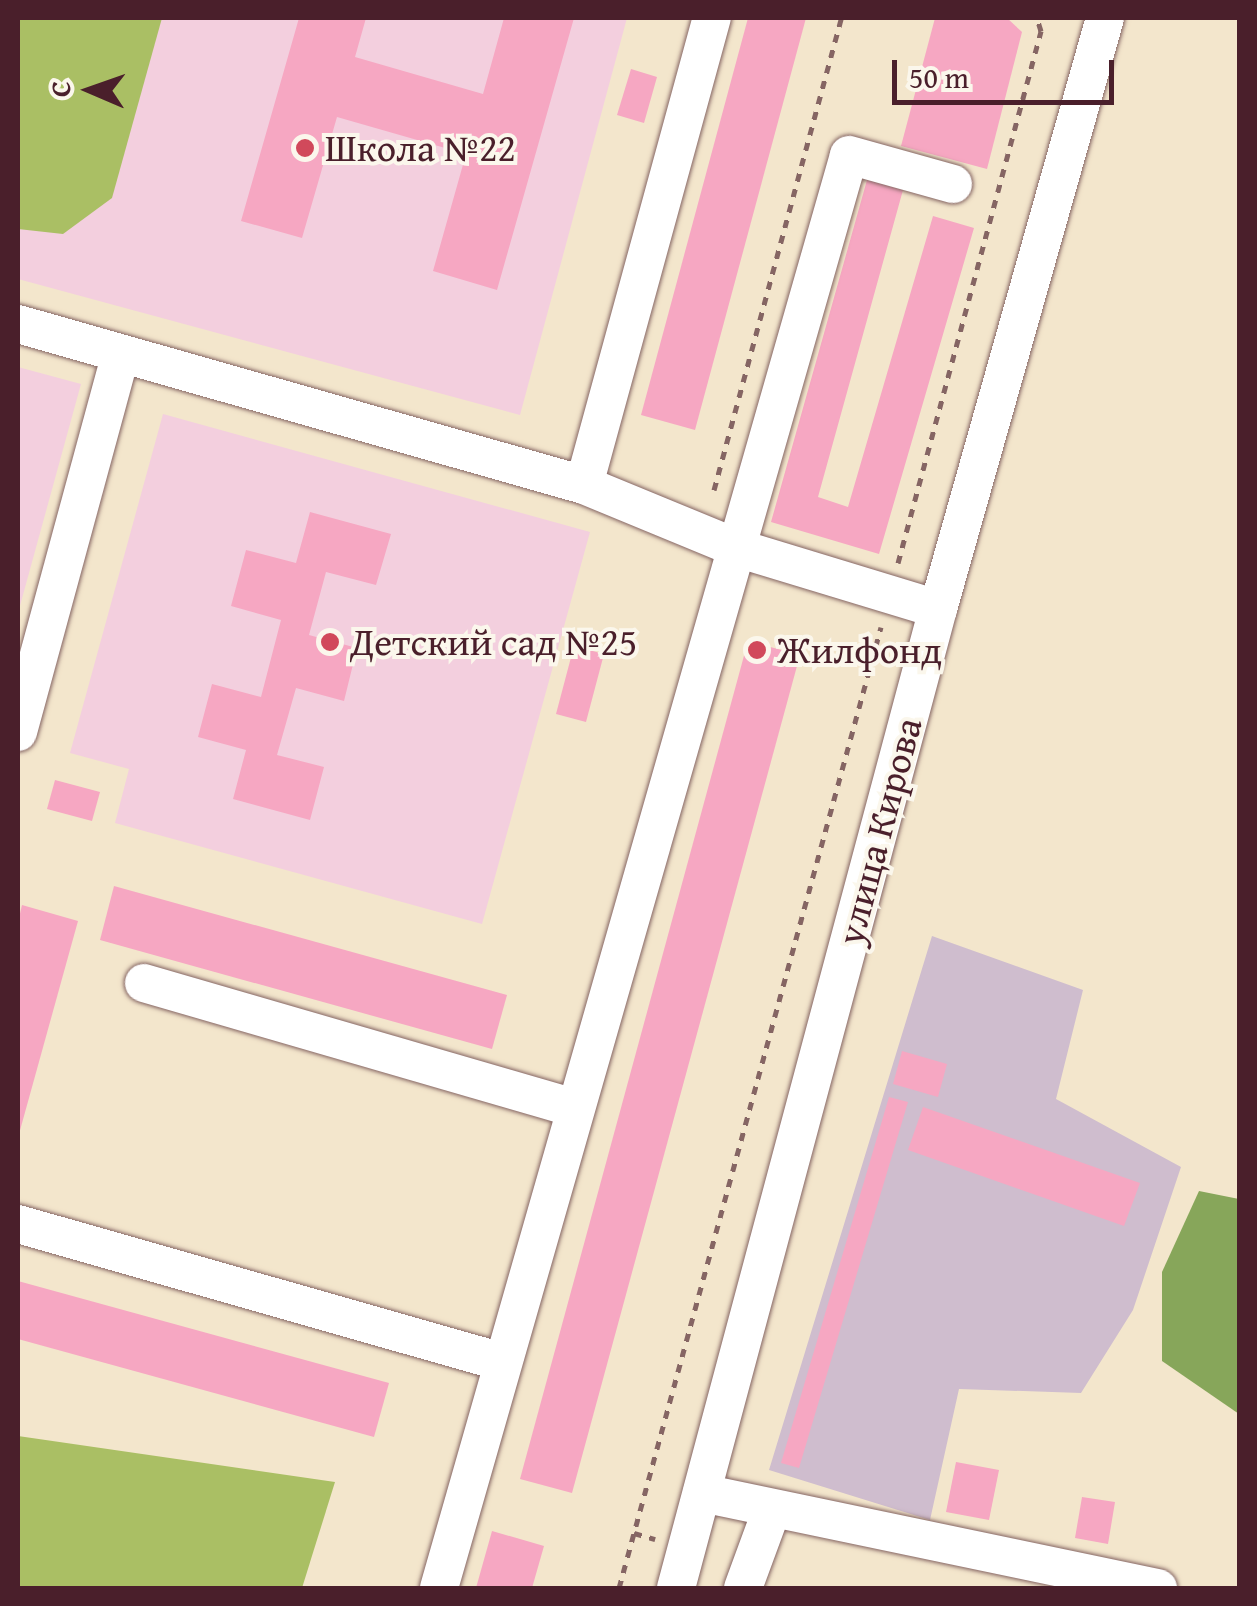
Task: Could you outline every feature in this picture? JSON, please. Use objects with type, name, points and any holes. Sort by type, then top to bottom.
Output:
[{"type":"street","points":[[584,485],[712,18]]},
{"type":"street","name":"улица Кирова","points":[[676,1588],[938,610],[1105,18]]},
{"type":"street","points":[[439,1588],[849,155],[953,184]]},
{"type":"street","points":[[18,324],[584,485],[737,548],[938,610]]},
{"type":"street","points":[[18,732],[120,354]]},
{"type":"street","points":[[144,982],[575,1108]]},
{"type":"street","points":[[18,1224],[502,1362]]},
{"type":"street","points":[[702,1493],[1158,1588]]},
{"type":"street","points":[[744,1588],[772,1509]]},
{"type":"path","points":[[714,490],[842,18]]},
{"type":"path","points":[[618,1588],[1041,32],[1038,18]]},
{"type":"shaded area","name":"Школа №22","points":[[18,18],[627,18],[520,415],[18,279]]},
{"type":"shaded area","points":[[18,367],[81,384],[18,613]]},
{"type":"shaded area","name":"Детский сад №25","points":[[163,414],[590,532],[482,924],[115,823],[129,769],[70,753]]},
{"type":"shaded area","points":[[932,936],[1083,990],[1056,1099],[1181,1167],[1133,1310],[1081,1393],[959,1389],[930,1520],[769,1470]]},
{"type":"green space","points":[[18,18],[162,18],[112,198],[63,234],[18,229]]},
{"type":"green space","points":[[1199,1191],[1239,1199],[1239,1414],[1162,1361],[1162,1272]]},
{"type":"green space","points":[[18,1436],[335,1482],[302,1588],[18,1588]]},
{"type":"building","points":[[299,18],[366,18],[355,57],[483,94],[504,18],[574,18],[497,290],[433,271],[466,154],[337,117],[302,238],[241,221]]},
{"type":"building","points":[[748,18],[806,18],[695,430],[641,415]]},
{"type":"building","points":[[935,18],[1007,18],[1022,32],[987,169],[901,146]]},
{"type":"building","points":[[631,69],[657,77],[644,123],[617,115]]},
{"type":"building","points":[[867,180],[903,190],[818,497],[848,507],[933,216],[974,228],[879,554],[771,522]]},
{"type":"building","points":[[310,512],[391,534],[376,585],[326,572],[309,635],[357,648],[344,701],[296,688],[277,755],[324,767],[310,820],[233,799],[246,750],[198,737],[212,684],[261,697],[281,620],[231,606],[246,550],[296,563]]},
{"type":"building","points":[[748,641],[800,655],[572,1493],[520,1479]]},
{"type":"building","points":[[574,646],[604,654],[586,722],[556,714]]},
{"type":"building","points":[[55,780],[100,792],[92,821],[47,809]]},
{"type":"building","points":[[114,886],[507,995],[492,1049],[100,940]]},
{"type":"building","points":[[22,905],[78,921],[19,1134],[18,922]]},
{"type":"building","points":[[902,1051],[947,1064],[938,1097],[893,1084]]},
{"type":"building","points":[[889,1097],[908,1102],[799,1468],[781,1463]]},
{"type":"building","points":[[923,1107],[1140,1183],[1124,1226],[908,1150]]},
{"type":"building","points":[[18,1281],[389,1383],[374,1437],[18,1339]]},
{"type":"building","points":[[956,1462],[999,1470],[989,1520],[946,1512]]},
{"type":"building","points":[[1082,1497],[1115,1502],[1108,1544],[1075,1538]]},
{"type":"building","points":[[492,1531],[544,1546],[532,1588],[476,1588]]},
{"type":"place","name":"Школа №22","points":[[305,148]]},
{"type":"place","name":"Детский сад №25","points":[[330,642]]},
{"type":"place","name":"Жилфонд","points":[[757,650]]}]
